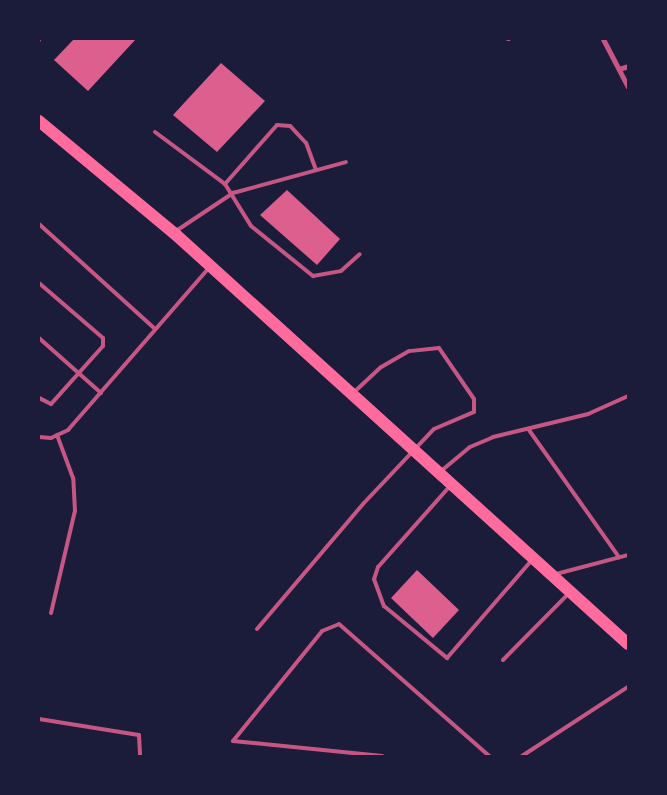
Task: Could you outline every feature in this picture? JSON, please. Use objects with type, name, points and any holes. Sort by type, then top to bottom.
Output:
[{"type":"main road","points":[[39,121],[174,233],[209,268],[628,644]]},
{"type":"street","points":[[603,39],[628,86]]},
{"type":"street","points":[[619,69],[628,66]]},
{"type":"lane","points":[[225,184],[277,125],[290,126],[306,143],[316,170]]},
{"type":"lane","points":[[155,132],[225,184],[233,193],[251,226],[313,276],[341,271],[360,254]]},
{"type":"lane","points":[[174,233],[233,193],[346,162]]},
{"type":"lane","points":[[39,224],[154,328]]},
{"type":"lane","points":[[39,437],[57,435],[68,430],[154,328],[209,268]]},
{"type":"lane","points":[[39,283],[103,338],[103,346],[51,404],[39,398]]},
{"type":"lane","points":[[39,338],[101,393]]},
{"type":"lane","points":[[257,629],[413,450],[434,429],[474,412],[474,399],[439,348],[409,351],[381,367],[351,395]]},
{"type":"lane","points":[[438,473],[470,447],[493,437],[529,430],[588,414],[628,396]]},
{"type":"lane","points":[[529,430],[619,557]]},
{"type":"lane","points":[[51,613],[75,510],[72,478],[57,435]]},
{"type":"lane","points":[[451,485],[378,567],[374,579],[384,606],[447,658],[534,559]]},
{"type":"lane","points":[[552,575],[628,555]]},
{"type":"lane","points":[[503,660],[570,591]]},
{"type":"lane","points":[[382,756],[233,741],[322,631],[339,624],[489,756]]},
{"type":"lane","points":[[522,756],[628,687]]},
{"type":"lane","points":[[39,719],[139,735],[140,756]]},
{"type":"building","points":[[74,39],[136,39],[88,91],[54,60]]},
{"type":"building","points":[[221,63],[265,101],[217,152],[173,115]]},
{"type":"building","points":[[287,190],[340,239],[317,265],[260,215]]},
{"type":"building","points":[[417,570],[459,610],[433,638],[391,598]]}]
